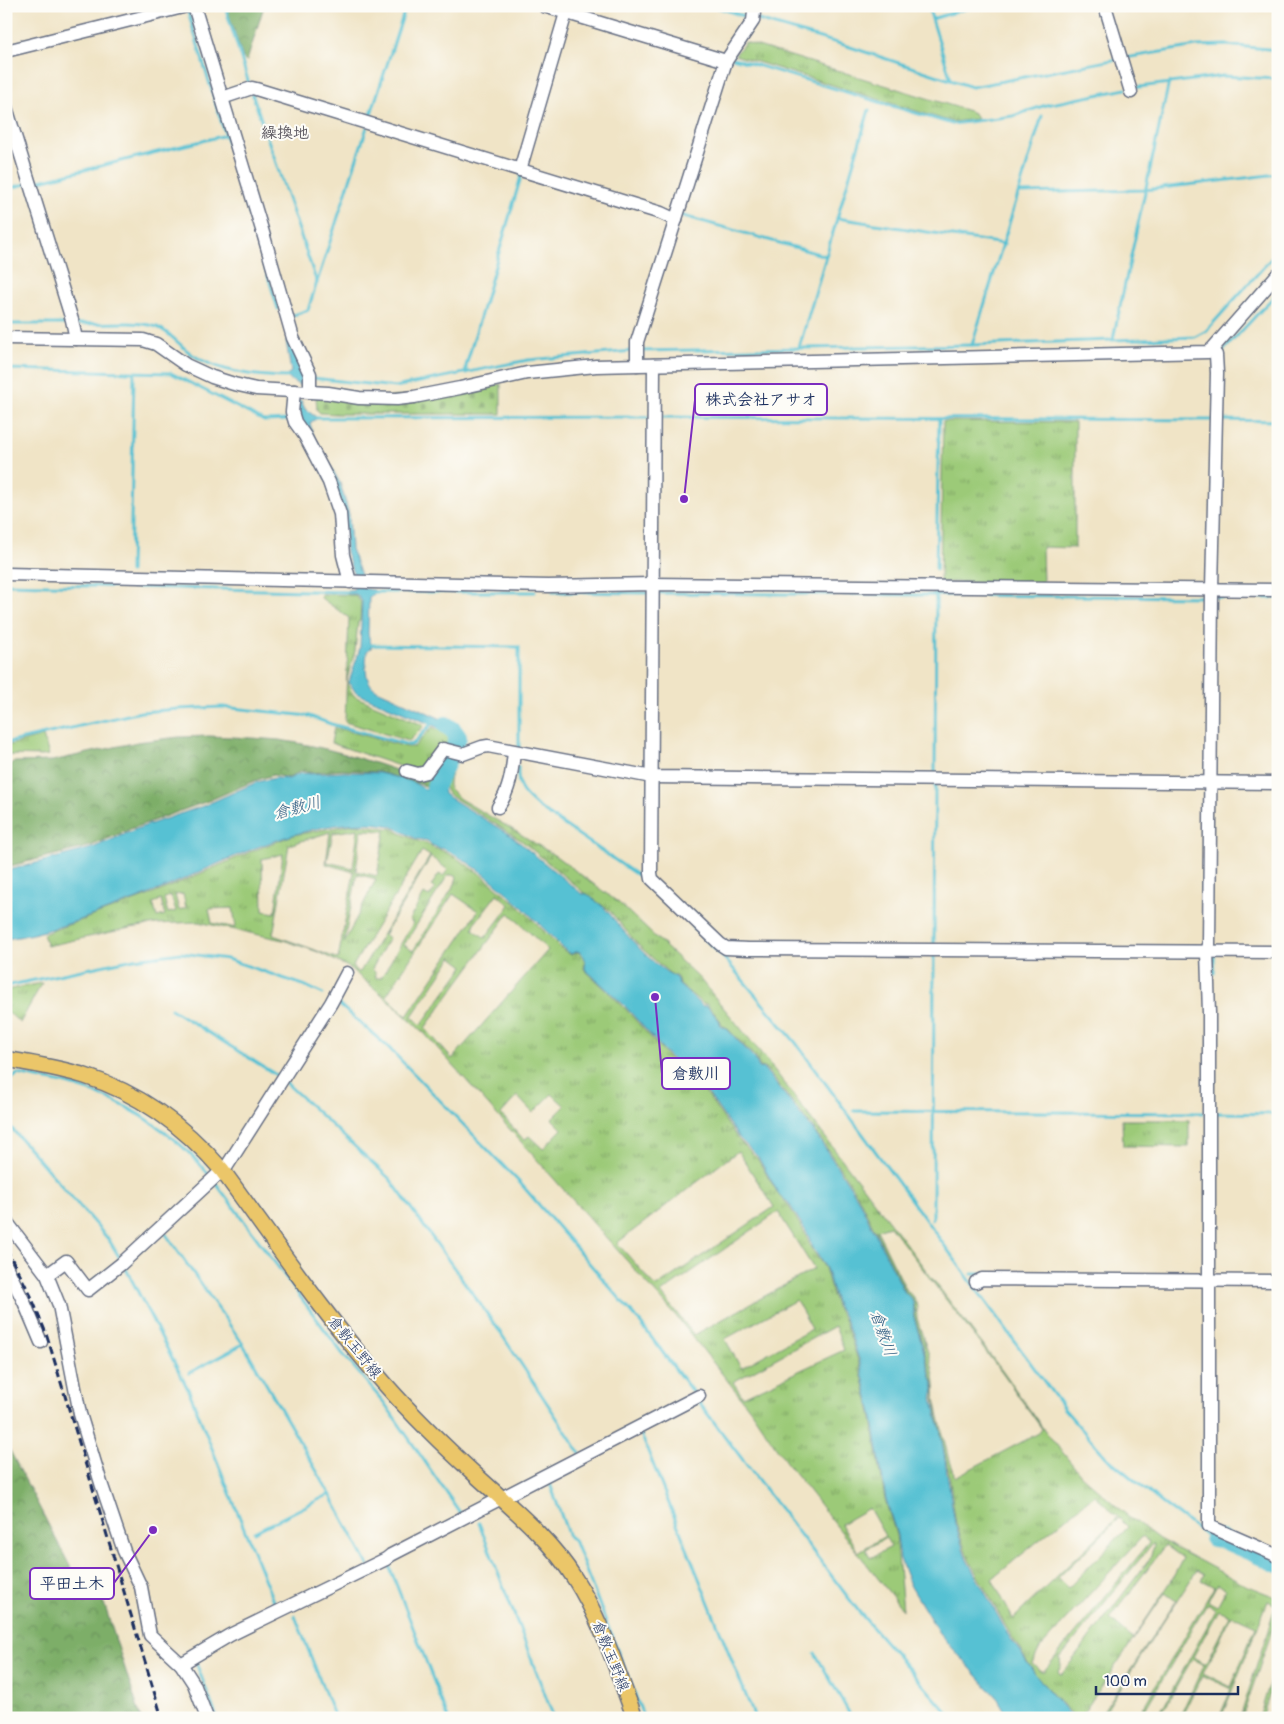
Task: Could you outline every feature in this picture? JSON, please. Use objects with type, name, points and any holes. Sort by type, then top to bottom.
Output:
[{"type":"main road","name":"倉敷玉野線","points":[[6,1059],[84,1076],[117,1088],[147,1104],[181,1128],[204,1150],[216,1176],[385,1384],[446,1448],[555,1551],[575,1578],[590,1606],[635,1718]]},
{"type":"street","points":[[544,6],[565,10],[725,59]]},
{"type":"street","points":[[1105,6],[1131,90]]},
{"type":"street","points":[[6,51],[188,7],[221,96],[264,233],[293,338],[310,382]]},
{"type":"street","points":[[522,169],[565,10]]},
{"type":"street","points":[[637,356],[674,217],[725,59],[753,15]]},
{"type":"street","points":[[221,96],[250,89],[522,169],[674,217]]},
{"type":"street","points":[[6,108],[73,323],[76,339]]},
{"type":"street","points":[[6,338],[150,341],[186,365],[212,377],[256,389],[294,391],[310,382],[359,398],[397,399],[460,388],[527,373],[589,367],[637,356],[654,365],[1202,352],[1212,350],[1278,274]]},
{"type":"street","points":[[1212,350],[1216,355],[1217,373],[1210,779],[1209,945],[1212,952],[1209,1013],[1209,1526],[1278,1556]]},
{"type":"street","points":[[654,365],[650,856],[652,879],[726,948],[1278,952]]},
{"type":"street","points":[[294,391],[294,420],[305,436],[331,488],[341,520],[343,555],[356,582]]},
{"type":"street","points":[[6,574],[652,590],[1212,595],[1278,590]]},
{"type":"street","points":[[407,771],[422,774],[430,769],[443,749],[463,754],[488,746],[652,777],[935,780],[1210,779],[1278,783]]},
{"type":"street","points":[[498,807],[512,777],[518,752]]},
{"type":"street","points":[[47,1276],[66,1261],[88,1290],[122,1262],[227,1166],[332,1000],[347,973]]},
{"type":"street","points":[[6,1221],[47,1276],[59,1305],[80,1414],[124,1551],[141,1587],[150,1635],[190,1658]]},
{"type":"street","points":[[6,1266],[41,1342]]},
{"type":"street","points":[[976,1282],[982,1279],[1278,1281]]},
{"type":"street","points":[[190,1658],[230,1635],[386,1559],[696,1398]]},
{"type":"street","points":[[190,1658],[194,1684],[207,1718]]},
{"type":"green space","points":[[226,6],[264,6],[247,61],[243,58]]},
{"type":"green space","points":[[745,42],[969,111],[974,113],[977,119],[952,122],[735,55]]},
{"type":"green space","points":[[501,384],[501,414],[338,414],[320,413],[317,410],[316,397],[360,401]]},
{"type":"green space","points":[[943,421],[1075,422],[1075,548],[1042,547],[1043,583],[940,582]]},
{"type":"green space","points":[[321,594],[355,595],[361,602],[355,651],[347,679],[349,687],[356,697],[423,725],[409,741],[345,722],[349,618],[321,598]]},
{"type":"green space","points":[[432,727],[446,734],[452,741],[450,748],[424,770],[408,769],[331,743],[334,728],[337,728],[407,747],[414,747]]},
{"type":"green space","points":[[43,736],[49,755],[6,755],[6,746]]},
{"type":"green space","points":[[209,736],[270,739],[313,746],[346,754],[410,775],[442,761],[443,763],[439,766],[429,787],[379,772],[342,770],[311,773],[301,771],[289,778],[273,775],[133,828],[91,846],[6,867],[9,765],[13,762],[52,761],[137,742]]},
{"type":"green space","points":[[450,767],[453,768],[449,788],[460,799],[557,857],[619,903],[699,978],[766,1059],[1003,1372],[1042,1427],[1081,1475],[1123,1512],[1159,1539],[1245,1585],[1278,1598],[1278,1613],[1242,1718],[1240,1718],[1276,1605],[1268,1601],[1221,1718],[1219,1718],[1231,1689],[1202,1675],[1181,1718],[1179,1718],[1204,1665],[1192,1659],[1159,1718],[1157,1718],[1216,1610],[1207,1604],[1140,1718],[1137,1718],[1214,1587],[1201,1580],[1204,1574],[1197,1570],[1101,1718],[1099,1718],[1176,1601],[1165,1593],[1084,1712],[1091,1718],[1078,1718],[1069,1712],[1037,1677],[1010,1634],[969,1560],[956,1524],[949,1475],[934,1398],[935,1388],[935,1399],[949,1461],[955,1477],[1039,1433],[1042,1429],[1002,1373],[890,1226],[877,1230],[907,1291],[917,1305],[917,1318],[930,1358],[935,1387],[914,1315],[914,1302],[906,1293],[858,1196],[814,1129],[765,1068],[760,1067],[756,1058],[726,1027],[722,1026],[720,1020],[707,1004],[703,1004],[679,984],[677,977],[669,973],[638,945],[609,910],[583,892],[522,841],[448,794],[444,786]],"holes":[[[1094,1495],[1118,1517],[1013,1619],[992,1579]],[[1119,1518],[1128,1527],[1068,1588],[1058,1578]],[[1143,1536],[1149,1543],[1044,1671],[1041,1671],[1032,1664],[1040,1648]],[[1152,1544],[1154,1546],[1149,1560],[1062,1674],[1060,1674],[1058,1671],[1061,1667],[1060,1658]],[[1165,1545],[1183,1558],[1170,1583],[1133,1639],[1110,1619]],[[1217,1584],[1226,1589],[1217,1606],[1208,1601]],[[1219,1610],[1230,1615],[1205,1664],[1193,1657]],[[1232,1615],[1256,1626],[1231,1687],[1203,1673]]]},
{"type":"green space","points":[[354,824],[394,829],[455,857],[482,875],[520,907],[562,949],[571,955],[578,952],[584,959],[584,969],[624,1007],[676,1066],[701,1086],[738,1139],[757,1158],[780,1197],[787,1203],[805,1233],[811,1248],[825,1268],[836,1307],[844,1319],[858,1360],[871,1413],[885,1500],[896,1535],[903,1610],[786,1462],[750,1409],[676,1316],[425,1034],[348,967],[318,952],[283,940],[198,922],[157,924],[130,928],[47,946],[43,934],[153,894],[293,835]],"holes":[[[358,829],[353,868],[327,862],[333,833]],[[361,830],[385,831],[377,876],[356,871]],[[330,832],[326,864],[354,872],[338,959],[273,935],[289,845]],[[422,851],[430,856],[360,972],[353,966]],[[283,854],[275,913],[263,911],[262,859]],[[431,857],[448,870],[443,876],[439,874],[431,886],[435,889],[429,897],[424,894],[409,920],[413,923],[381,978],[376,978],[375,972],[372,969],[389,938],[384,935]],[[357,874],[376,879],[344,943]],[[448,875],[457,877],[455,884],[413,951],[404,945]],[[183,894],[186,908],[179,910],[175,895]],[[453,894],[478,911],[407,1016],[386,996]],[[497,894],[510,905],[485,938],[473,929],[475,923]],[[171,896],[176,911],[168,913],[164,898]],[[161,900],[165,915],[157,917],[153,903]],[[233,908],[236,928],[212,923],[209,909]],[[509,913],[548,950],[452,1059],[425,1028]],[[452,957],[464,966],[421,1025],[412,1016]],[[552,1094],[565,1106],[552,1119],[562,1129],[543,1149],[529,1136],[524,1140],[501,1114],[517,1096],[533,1113]],[[738,1151],[774,1207],[656,1287],[617,1243]],[[778,1212],[814,1269],[694,1335],[661,1293]],[[796,1300],[812,1329],[741,1368],[725,1339]],[[835,1326],[844,1350],[743,1397],[733,1382]],[[869,1508],[885,1536],[858,1552],[841,1524]],[[886,1538],[891,1547],[870,1558],[866,1549]]]},
{"type":"green space","points":[[42,983],[20,1023],[6,1010],[6,990]]},
{"type":"green space","points":[[1122,1120],[1189,1120],[1189,1147],[1123,1146]]},
{"type":"green space","points":[[6,1443],[72,1570],[104,1603],[141,1718],[6,1718]]},
{"type":"green space","points":[[1278,1656],[1278,1668],[1262,1718],[1259,1718]]},
{"type":"water","points":[[289,340],[306,379],[299,385],[289,379],[288,374],[291,372],[286,341]]},
{"type":"water","points":[[301,400],[305,409],[316,417],[310,423],[313,434],[340,483],[349,514],[351,549],[361,575],[362,588],[374,590],[374,594],[369,597],[368,634],[372,647],[367,651],[367,678],[377,690],[455,725],[462,736],[460,744],[455,743],[450,734],[444,730],[356,693],[349,682],[360,648],[362,601],[356,594],[348,594],[348,590],[354,589],[354,576],[346,552],[343,514],[297,418],[298,401]]},
{"type":"water","points":[[443,764],[448,766],[444,794],[513,837],[582,894],[587,894],[603,907],[648,957],[676,978],[678,984],[702,1006],[707,1006],[719,1020],[721,1027],[726,1028],[755,1059],[759,1068],[764,1069],[813,1130],[857,1197],[905,1293],[913,1302],[913,1314],[934,1388],[932,1398],[940,1429],[955,1524],[967,1560],[1009,1636],[1037,1677],[1068,1713],[1075,1718],[1009,1718],[998,1699],[939,1633],[910,1585],[900,1559],[897,1535],[886,1500],[872,1413],[859,1359],[845,1318],[837,1306],[826,1268],[813,1248],[807,1233],[788,1202],[780,1196],[758,1157],[739,1138],[702,1085],[676,1064],[624,1005],[585,969],[583,955],[578,951],[571,954],[563,948],[508,894],[477,869],[461,858],[432,845],[428,841],[417,839],[390,826],[358,823],[328,826],[237,855],[144,896],[75,922],[34,934],[6,939],[6,871],[92,848],[139,828],[203,806],[257,782],[275,778],[289,779],[301,773],[379,773],[410,781],[425,789],[430,788],[440,766]]},
{"type":"waterway","points":[[225,6],[249,84]]},
{"type":"waterway","points":[[369,120],[406,6]]},
{"type":"waterway","points":[[714,6],[749,18]]},
{"type":"waterway","points":[[928,6],[951,80]]},
{"type":"waterway","points":[[932,19],[975,6]]},
{"type":"waterway","points":[[187,9],[278,309]]},
{"type":"waterway","points":[[758,20],[844,45],[972,87],[1118,59]]},
{"type":"waterway","points":[[1125,58],[1197,46],[1226,45],[1278,50]]},
{"type":"waterway","points":[[733,58],[952,124],[1013,116],[1046,105],[1126,89]]},
{"type":"waterway","points":[[1132,88],[1223,76],[1278,79]]},
{"type":"waterway","points":[[1113,339],[1169,82]]},
{"type":"waterway","points":[[251,90],[317,283]]},
{"type":"waterway","points":[[799,348],[869,110]]},
{"type":"waterway","points":[[972,345],[1042,116]]},
{"type":"waterway","points":[[291,316],[308,310],[367,127]]},
{"type":"waterway","points":[[32,183],[226,135]]},
{"type":"waterway","points":[[466,373],[466,366],[522,173]]},
{"type":"waterway","points":[[1019,193],[1145,190],[1278,174]]},
{"type":"waterway","points":[[6,189],[26,184]]},
{"type":"waterway","points":[[680,215],[826,256]]},
{"type":"waterway","points":[[837,218],[1004,244]]},
{"type":"waterway","points":[[640,351],[972,345],[1195,337],[1206,331],[1278,251]]},
{"type":"waterway","points":[[1221,357],[1223,351],[1278,292]]},
{"type":"waterway","points":[[77,324],[129,323],[149,325],[162,329],[193,355],[216,366],[254,375],[292,377]]},
{"type":"waterway","points":[[6,324],[71,324]]},
{"type":"waterway","points":[[313,378],[395,387],[528,360],[633,351]]},
{"type":"waterway","points":[[6,369],[171,373],[264,421],[290,420]]},
{"type":"waterway","points":[[130,572],[134,373]]},
{"type":"waterway","points":[[314,418],[650,417]]},
{"type":"waterway","points":[[656,417],[1213,420]]},
{"type":"waterway","points":[[936,570],[939,419]]},
{"type":"waterway","points":[[1220,420],[1278,421]]},
{"type":"waterway","points":[[6,584],[350,592]]},
{"type":"waterway","points":[[371,592],[535,592]]},
{"type":"waterway","points":[[553,592],[650,593]]},
{"type":"waterway","points":[[656,593],[1210,597]]},
{"type":"waterway","points":[[935,777],[936,593]]},
{"type":"waterway","points":[[1216,597],[1278,598]]},
{"type":"waterway","points":[[369,645],[519,647],[519,748]]},
{"type":"waterway","points":[[6,743],[141,712],[178,709],[223,707],[309,716],[331,724],[409,745],[413,744],[434,721]]},
{"type":"waterway","points":[[435,787],[458,737],[446,725]]},
{"type":"waterway","points":[[518,767],[520,786],[524,794],[538,807],[650,884]]},
{"type":"waterway","points":[[934,947],[935,783]]},
{"type":"waterway","points":[[693,927],[725,959],[796,1043],[1065,1410],[1106,1457],[1162,1503],[1203,1533],[1213,1538]]},
{"type":"waterway","points":[[6,986],[134,959],[181,953],[227,959],[306,986],[323,994]]},
{"type":"waterway","points":[[932,1219],[934,953]]},
{"type":"waterway","points":[[1214,954],[1214,973]]},
{"type":"waterway","points":[[335,1001],[388,1047],[521,1184],[639,1321],[694,1394]]},
{"type":"waterway","points":[[171,1009],[281,1078]]},
{"type":"waterway","points":[[6,1083],[18,1074],[67,1084],[88,1090],[128,1108],[165,1132],[197,1161],[211,1177]]},
{"type":"waterway","points":[[285,1082],[390,1179],[498,1329],[580,1453]]},
{"type":"waterway","points":[[854,1111],[1203,1113]]},
{"type":"waterway","points":[[1212,1113],[1278,1114]]},
{"type":"waterway","points":[[6,1122],[109,1240],[121,1260]]},
{"type":"waterway","points":[[215,1182],[342,1353],[385,1404],[461,1514]]},
{"type":"waterway","points":[[163,1230],[243,1344],[330,1494],[368,1565]]},
{"type":"waterway","points":[[124,1265],[189,1391],[276,1608]]},
{"type":"waterway","points":[[972,1274],[982,1274]]},
{"type":"waterway","points":[[189,1373],[243,1344]]},
{"type":"waterway","points":[[697,1400],[860,1613],[952,1718]]},
{"type":"waterway","points":[[641,1434],[755,1718]]},
{"type":"waterway","points":[[548,1478],[569,1537],[574,1540],[644,1718]]},
{"type":"waterway","points":[[254,1532],[330,1494]]},
{"type":"waterway","points":[[479,1523],[554,1718]]},
{"type":"waterway","points":[[1213,1538],[1221,1539],[1278,1564]]},
{"type":"waterway","points":[[388,1563],[448,1718]]},
{"type":"waterway","points":[[295,1616],[335,1718]]},
{"type":"waterway","points":[[193,1651],[206,1642]]},
{"type":"waterway","points":[[815,1653],[852,1718]]},
{"type":"waterway","points":[[195,1660],[217,1718]]},
{"type":"railway","points":[[6,1248],[31,1296],[47,1336],[162,1718]]},
{"type":"place","name":"株式会社アサオ","points":[[684,499]]},
{"type":"place","name":"倉敷川","points":[[655,997]]},
{"type":"place","name":"平田土木","points":[[153,1530]]},
{"type":"district","name":"繰換地","points":[[285,132]]}]
